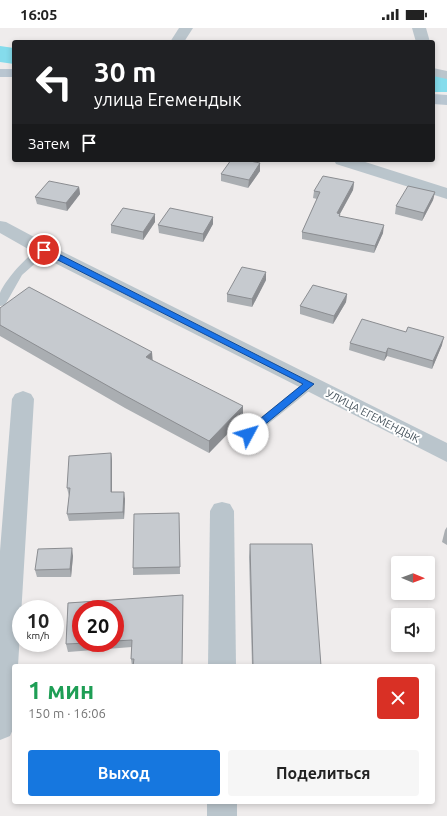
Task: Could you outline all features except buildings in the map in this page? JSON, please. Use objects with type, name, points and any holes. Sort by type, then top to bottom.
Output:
[{"type":"main road","points":[[0,73],[12,73]]},
{"type":"main road","points":[[435,99],[447,100]]},
{"type":"street","points":[[178,40],[186,28]]},
{"type":"street","points":[[419,28],[422,40]]},
{"type":"street","points":[[435,72],[447,75]]},
{"type":"street","points":[[348,162],[447,194]]},
{"type":"street","name":"УЛИЦА ЕГЕМЕНДЫК","points":[[0,226],[44,250],[447,453]]},
{"type":"street","points":[[0,727],[23,400]]},
{"type":"street","points":[[222,511],[222,664]]},
{"type":"street","points":[[222,804],[222,816]]},
{"type":"lane","points":[[1,303],[10,284],[19,271],[44,250]]},
{"type":"lane","points":[[248,434],[310,384]]},
{"type":"waterway","points":[[0,54],[12,56]]},
{"type":"waterway","points":[[435,84],[447,84]]},
{"type":"route","points":[[44,250],[310,384],[248,434]]}]
